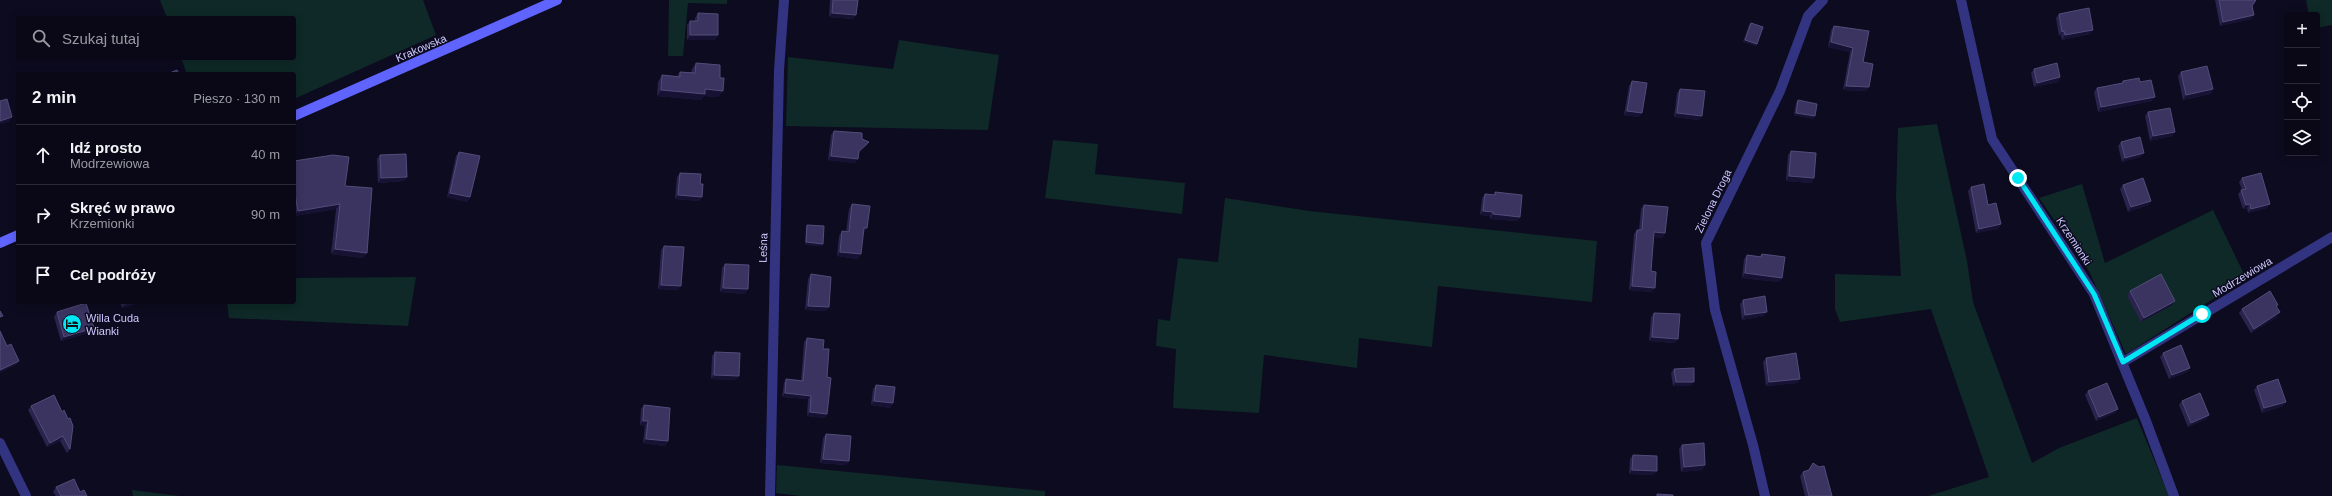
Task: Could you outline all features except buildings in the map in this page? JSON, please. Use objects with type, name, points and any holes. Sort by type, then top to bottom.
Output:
[{"type":"main road","name":"Krakowska","points":[[296,115],[557,0]]},
{"type":"main road","points":[[0,243],[16,236]]},
{"type":"street","name":"Leśna","points":[[770,496],[779,70],[784,0]]},
{"type":"street","name":"Zielona Droga","points":[[1765,496],[1753,445],[1715,310],[1706,243],[1780,91],[1808,16],[1823,0]]},
{"type":"street","name":"Krzemionki","points":[[1961,0],[1992,139],[2094,294],[2123,362],[2174,496]]},
{"type":"street","name":"Modrzewiowa","points":[[2123,362],[2332,237]]},
{"type":"street","points":[[0,443],[26,496]]},
{"type":"green space","points":[[160,0],[423,0],[436,35],[296,98],[296,72],[186,72],[182,60],[296,60],[296,16],[166,16]]},
{"type":"green space","points":[[669,0],[727,0],[727,4],[688,3],[683,56],[668,56]]},
{"type":"green space","points":[[2306,0],[2332,0],[2332,25],[2320,27],[2320,12],[2308,12]]},
{"type":"green space","points":[[899,40],[999,55],[988,130],[786,126],[788,57],[893,69]]},
{"type":"green space","points":[[1937,124],[1967,261],[1973,302],[2032,463],[2059,448],[2137,418],[2169,496],[1928,496],[1989,477],[1931,309],[1840,322],[1835,309],[1835,274],[1901,276],[1896,197],[1898,128]]},
{"type":"green space","points":[[1053,140],[1098,144],[1095,174],[1185,183],[1182,214],[1045,198]]},
{"type":"green space","points":[[2082,184],[2105,263],[2213,210],[2246,278],[2126,354],[2089,271],[2039,198]]},
{"type":"green space","points":[[1225,198],[1309,211],[1597,241],[1592,302],[1438,286],[1432,347],[1359,338],[1357,368],[1264,355],[1259,413],[1173,408],[1176,349],[1156,346],[1158,319],[1170,321],[1178,258],[1218,262]]},
{"type":"green space","points":[[416,277],[408,326],[229,318],[227,304],[296,304],[296,278]]},
{"type":"green space","points":[[777,465],[1045,491],[1045,496],[800,496],[776,493]]},
{"type":"green space","points":[[132,490],[180,496],[133,496]]},
{"type":"place","name":"Willa Cuda Wianki","points":[[72,324]]},
{"type":"route","points":[[2018,178],[2094,294],[2123,362],[2202,314]]}]
